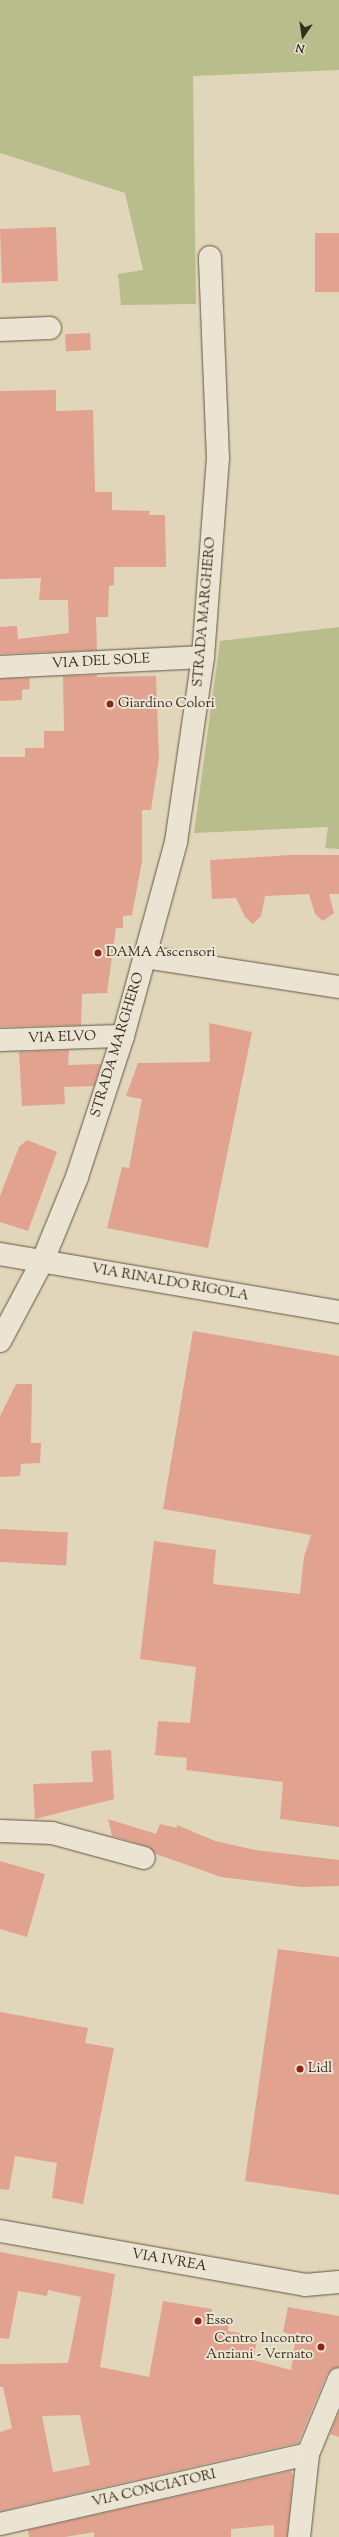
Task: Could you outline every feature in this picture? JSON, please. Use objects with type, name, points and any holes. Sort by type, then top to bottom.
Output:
[{"type":"street","name":"STRADA MARGHERO","points":[[0,1341],[42,1260],[77,1177],[123,1036],[176,842],[203,657],[218,459],[210,257]]},
{"type":"street","points":[[0,330],[50,328]]},
{"type":"street","name":"VIA DEL SOLE","points":[[0,667],[203,657]]},
{"type":"street","points":[[145,957],[339,988]]},
{"type":"street","name":"VIA ELVO","points":[[0,1040],[123,1036]]},
{"type":"street","name":"VIA RINALDO RIGOLA","points":[[0,1254],[339,1312]]},
{"type":"street","points":[[0,1831],[52,1833],[144,1858]]},
{"type":"street","name":"VIA IVREA","points":[[0,2231],[305,2285],[339,2282]]},
{"type":"street","points":[[299,2537],[308,2454],[339,2379]]},
{"type":"street","name":"VIA CONCIATORI","points":[[11,2527],[308,2454]]},
{"type":"green space","points":[[0,0],[339,0],[339,70],[193,76],[196,304],[121,305],[118,274],[143,270],[125,193],[0,153]]},
{"type":"green space","points":[[339,627],[339,849],[325,848],[328,827],[194,833],[220,641]]},
{"type":"building","points":[[56,227],[58,281],[2,283],[0,229]]},
{"type":"building","points":[[315,233],[339,233],[339,292],[315,292]]},
{"type":"building","points":[[90,333],[91,350],[66,351],[65,334]]},
{"type":"building","points":[[56,390],[56,411],[93,410],[95,492],[112,492],[112,510],[150,511],[149,515],[165,515],[166,567],[114,567],[114,585],[109,586],[108,617],[96,617],[97,650],[0,654],[0,627],[17,626],[18,639],[69,633],[68,600],[39,600],[41,578],[0,579],[0,391]]},
{"type":"building","points":[[97,675],[97,677],[156,676],[159,758],[151,810],[142,810],[142,861],[132,915],[123,916],[123,928],[116,928],[107,993],[82,994],[81,1025],[0,1027],[0,757],[25,757],[25,748],[44,748],[44,731],[64,731],[63,676]]},
{"type":"building","points":[[29,678],[30,689],[22,690],[22,700],[0,701],[0,679]]},
{"type":"building","points":[[290,855],[339,855],[339,894],[329,894],[334,913],[323,921],[315,914],[309,894],[265,896],[261,916],[253,924],[245,917],[236,898],[212,899],[210,860]]},
{"type":"building","points":[[209,1023],[252,1032],[208,1248],[107,1228],[122,1167],[129,1168],[142,1099],[126,1096],[138,1063],[210,1062]]},
{"type":"building","points":[[69,1050],[68,1065],[101,1064],[94,1086],[64,1087],[65,1104],[22,1106],[19,1052]]},
{"type":"building","points":[[27,1140],[57,1152],[28,1231],[0,1222],[0,1196],[19,1147]]},
{"type":"building","points":[[193,1331],[339,1356],[339,1827],[280,1819],[283,1782],[186,1770],[187,1758],[155,1755],[158,1721],[190,1723],[196,1667],[140,1659],[154,1541],[216,1550],[213,1584],[300,1594],[304,1557],[311,1535],[163,1509]]},
{"type":"building","points":[[16,1384],[32,1384],[31,1443],[41,1443],[40,1463],[21,1464],[20,1476],[0,1477],[0,1416]]},
{"type":"building","points":[[0,1529],[68,1533],[66,1566],[0,1562]]},
{"type":"building","points":[[111,1750],[114,1799],[35,1819],[33,1784],[93,1782],[91,1751]]},
{"type":"building","points":[[108,1819],[156,1834],[160,1824],[177,1828],[177,1825],[215,1841],[255,1850],[339,1860],[339,1886],[302,1887],[221,1877],[156,1854],[147,1846],[112,1836]]},
{"type":"building","points":[[0,1861],[45,1874],[27,1937],[0,1929]]},
{"type":"building","name":"Lidl","points":[[278,1949],[339,1957],[339,2195],[245,2181]]},
{"type":"building","points":[[0,2012],[88,2028],[85,2043],[114,2048],[83,2204],[52,2198],[57,2163],[15,2156],[9,2190],[0,2189]]},
{"type":"building","points":[[0,2252],[115,2274],[100,2367],[149,2377],[163,2301],[212,2309],[210,2320],[229,2324],[228,2331],[258,2336],[253,2360],[291,2370],[296,2336],[283,2332],[288,2307],[339,2316],[339,2367],[332,2369],[327,2374],[298,2443],[0,2511],[0,2432],[12,2428],[3,2387],[0,2387],[0,2364],[68,2363],[81,2297],[48,2290],[47,2296],[18,2291],[9,2339],[0,2338]],"holes":[[[80,2415],[90,2465],[53,2472],[42,2416]]]},
{"type":"building","points":[[339,2412],[339,2437],[330,2434]]},
{"type":"building","points":[[291,2471],[293,2475],[287,2537],[274,2537],[274,2525],[231,2529],[231,2537],[94,2537],[94,2532],[65,2537],[29,2537],[28,2530]]},
{"type":"place","name":"Giardino Colori","points":[[110,704]]},
{"type":"place","name":"DAMA Ascensori","points":[[98,953]]},
{"type":"place","name":"Lidl","points":[[300,2069]]},
{"type":"place","name":"Esso","points":[[198,2321]]},
{"type":"place","name":"Centro Incontro Anziani - Vernato","points":[[321,2347]]}]
